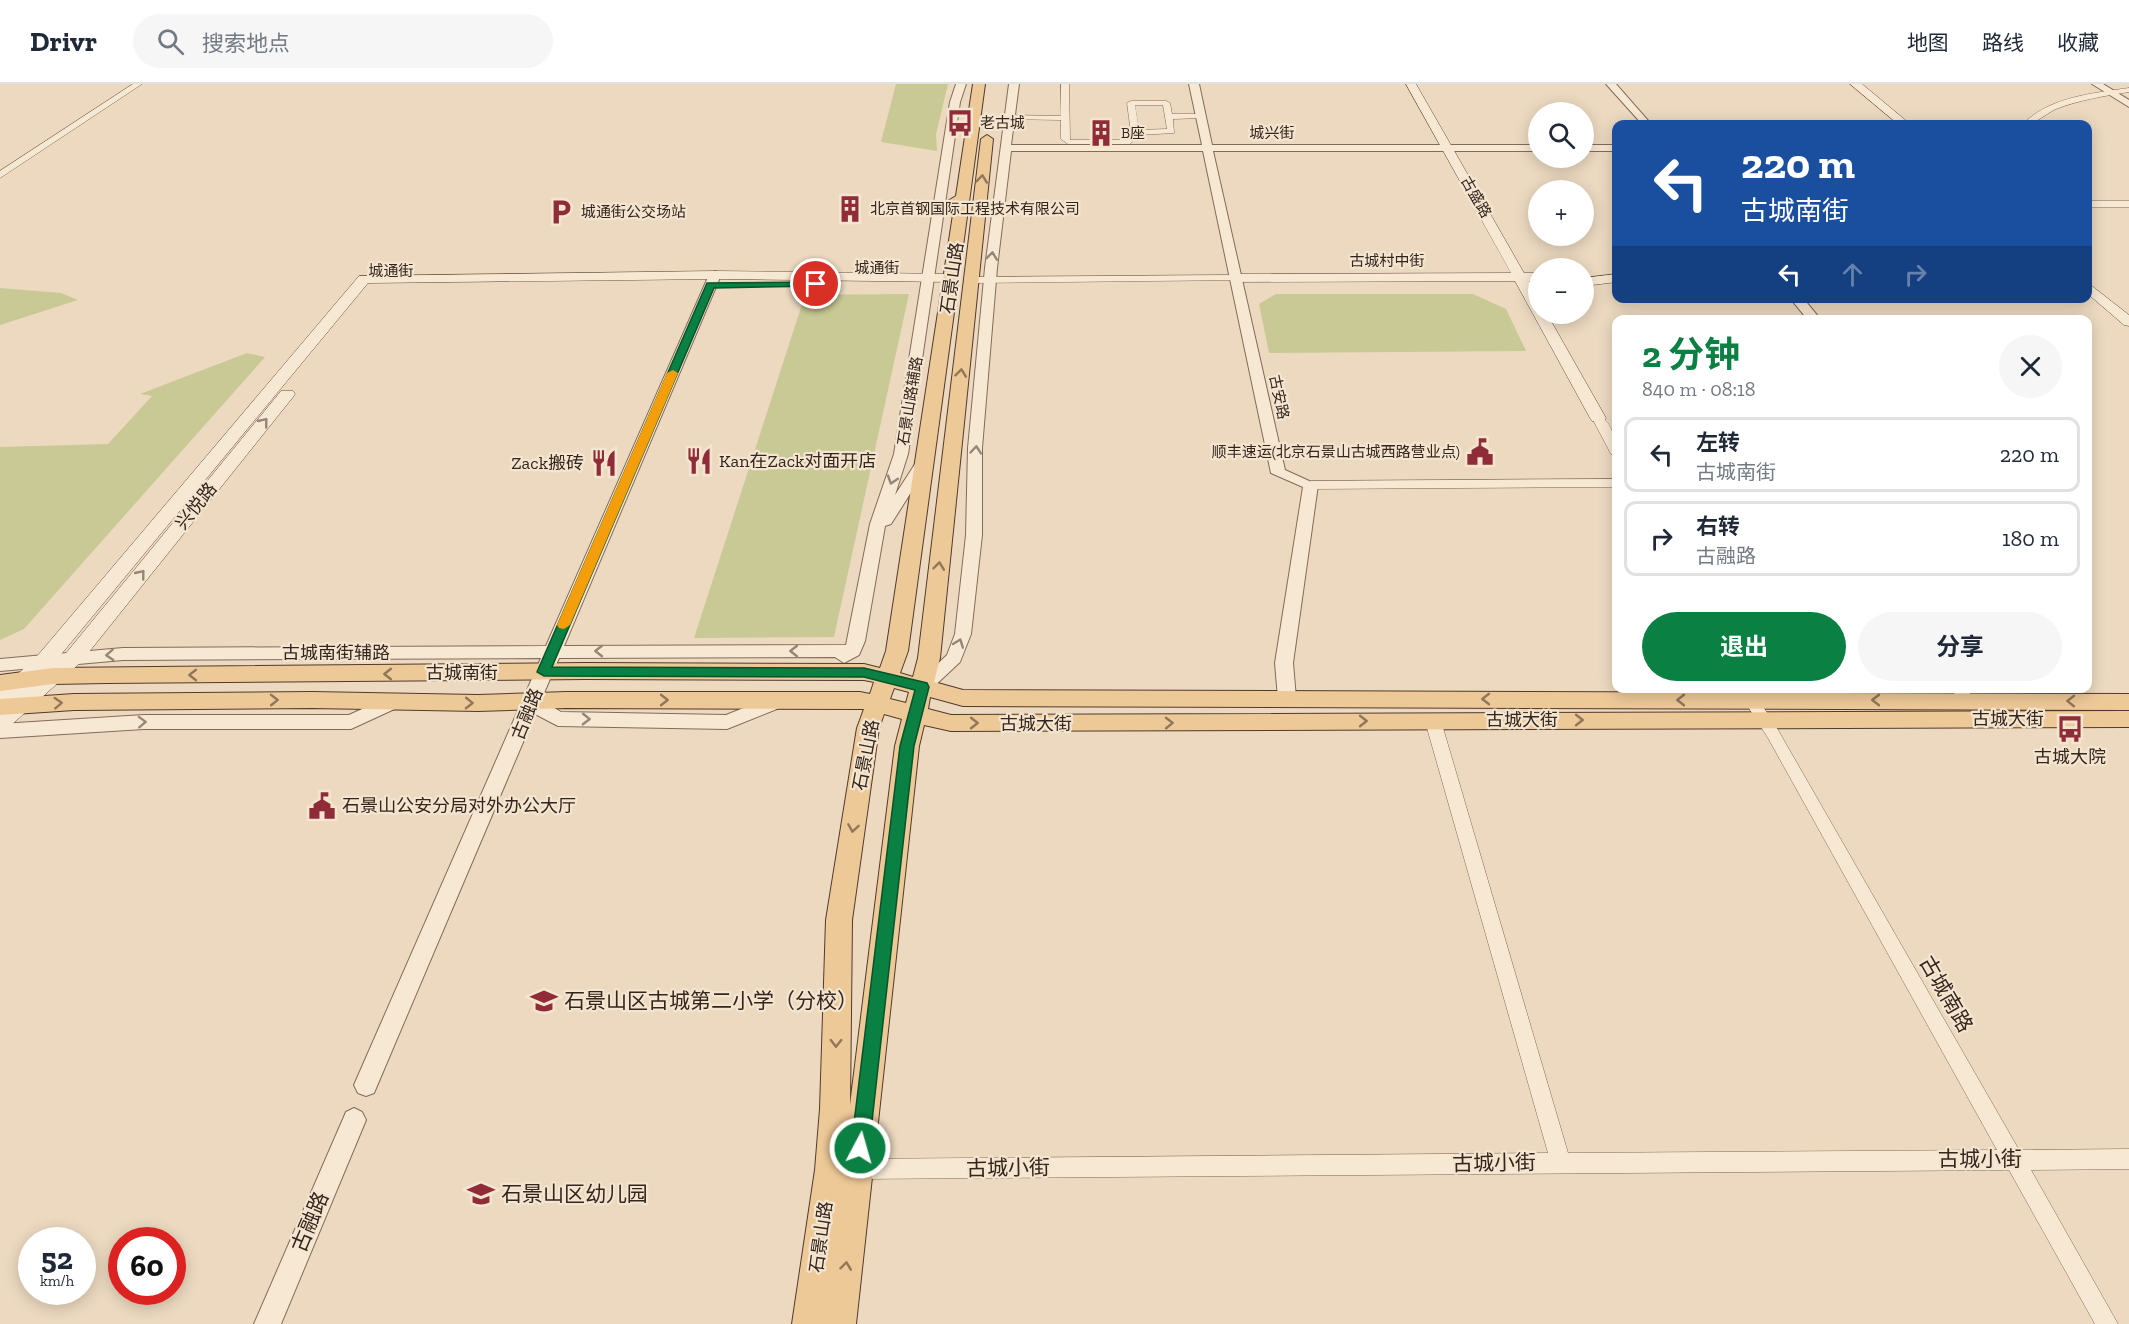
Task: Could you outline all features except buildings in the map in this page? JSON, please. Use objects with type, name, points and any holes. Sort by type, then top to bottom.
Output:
[{"type":"main road","name":"石景山路","points":[[809,1324],[830,1170],[835,1109],[839,920],[868,728],[897,651],[922,464],[952,281],[979,84]]},
{"type":"main road","name":"石景山路","points":[[839,1324],[907,746],[929,658],[985,154],[995,84]]},
{"type":"main road","name":"古盛路","points":[[1411,84],[1528,283]]},
{"type":"main road","points":[[1846,84],[1888,120]]},
{"type":"main road","points":[[1855,84],[1899,120]]},
{"type":"main road","points":[[940,210],[963,198]]},
{"type":"main road","points":[[1594,272],[1612,270]]},
{"type":"main road","points":[[1594,281],[1612,279]]},
{"type":"main road","name":"城通街","points":[[370,285],[713,280],[952,281]]},
{"type":"main road","points":[[2092,280],[2129,311]]},
{"type":"main road","name":"古城村中街","points":[[1237,281],[1528,283]]},
{"type":"main road","name":"兴悦路","points":[[50,668],[74,657],[370,285]]},
{"type":"main road","name":"兴悦路","points":[[7,705],[50,668],[370,285]]},
{"type":"main road","points":[[2092,290],[2129,322]]},
{"type":"main road","name":"古盛路","points":[[1547,324],[1598,418]]},
{"type":"main road","name":"古城南街","points":[[0,683],[25,680],[50,668],[548,662],[792,672],[864,672],[922,687]]},
{"type":"main road","name":"兴悦路","points":[[0,722],[7,705],[25,680]]},
{"type":"main road","name":"古城大街","points":[[922,687],[963,698],[1287,698],[1751,703],[2129,719]]},
{"type":"main road","name":"古城大街","points":[[877,705],[951,723],[1433,721],[1962,694],[2129,702]]},
{"type":"main road","name":"古城南街","points":[[7,705],[312,699],[532,703],[566,700],[776,702],[860,700],[877,705]]},
{"type":"street","points":[[0,175],[138,84]]},
{"type":"street","name":"石景山路辅路","points":[[853,651],[878,524],[901,454],[940,210],[950,129],[961,84]]},
{"type":"street","points":[[922,687],[954,657],[963,634],[974,535],[975,448],[992,279],[991,268],[1014,84]]},
{"type":"street","points":[[1065,84],[1065,139],[1068,142],[1130,142],[1135,133],[1131,103],[1166,103],[1171,131],[1135,133]]},
{"type":"street","name":"古安路","points":[[1194,84],[1278,473],[1311,485]]},
{"type":"street","points":[[1611,84],[1643,120]]},
{"type":"street","points":[[2097,84],[2129,104]]},
{"type":"street","points":[[2033,120],[2045,112],[2129,90]]},
{"type":"street","points":[[985,154],[1009,117]]},
{"type":"street","points":[[1009,117],[1065,118]]},
{"type":"street","points":[[1168,117],[1200,117]]},
{"type":"street","name":"城兴街","points":[[1005,148],[1528,148]]},
{"type":"street","points":[[1594,148],[1612,148]]},
{"type":"street","points":[[2092,204],[2129,204]]},
{"type":"street","name":"古融路","points":[[366,1086],[713,280]]},
{"type":"street","points":[[972,280],[1237,281]]},
{"type":"street","points":[[1800,303],[1811,315]]},
{"type":"street","points":[[1598,418],[1612,445]]},
{"type":"street","points":[[874,548],[889,515],[922,464]]},
{"type":"street","points":[[1287,698],[1284,663],[1311,485],[1612,483]]},
{"type":"street","points":[[792,672],[841,660],[853,651]]},
{"type":"street","name":"古城南街辅路","points":[[74,657],[123,654],[548,662],[853,651]]},
{"type":"street","points":[[0,664],[50,668]]},
{"type":"street","points":[[0,731],[144,722],[351,722],[395,701]]},
{"type":"street","name":"古城南路","points":[[1751,703],[1773,734],[2107,1324]]},
{"type":"street","points":[[1433,721],[1561,1163]]},
{"type":"street","name":"古融路","points":[[267,1324],[354,1120]]},
{"type":"street","name":"古城小街","points":[[858,1170],[2129,1158]]},
{"type":"green space","points":[[896,84],[948,84],[936,134],[937,151],[881,142]]},
{"type":"green space","points":[[0,288],[61,293],[78,300],[0,325]]},
{"type":"green space","points":[[909,294],[834,637],[694,638],[805,295]]},
{"type":"green space","points":[[1276,294],[1473,294],[1506,309],[1526,351],[1269,353],[1259,304]]},
{"type":"green space","points":[[247,353],[265,357],[24,629],[0,640],[0,447],[108,444],[152,396],[140,394]]},
{"type":"slow traffic","points":[[564,625],[673,373]]},
{"type":"place","name":"老古城","points":[[960,123]]},
{"type":"place","name":"B座","points":[[1101,133]]},
{"type":"place","name":"北京首钢国际工程技术有限公司","points":[[850,209]]},
{"type":"place","name":"城通街公交场站","points":[[561,212]]},
{"type":"place","name":"顺丰速运(北京石景山古城西路营业点)","points":[[1480,452]]},
{"type":"place","name":"Kan在Zack对面开店","points":[[699,461]]},
{"type":"place","name":"Zack搬砖","points":[[604,463]]},
{"type":"place","name":"古城大院","points":[[2070,729]]},
{"type":"place","name":"石景山公安分局对外办公大厅","points":[[322,806]]},
{"type":"place","name":"石景山区古城第二小学（分校）","points":[[544,1001]]},
{"type":"place","name":"石景山区幼儿园","points":[[481,1194]]},
{"type":"route","points":[[816,284],[711,285],[544,672],[864,672],[922,687],[907,746],[860,1148]]}]
